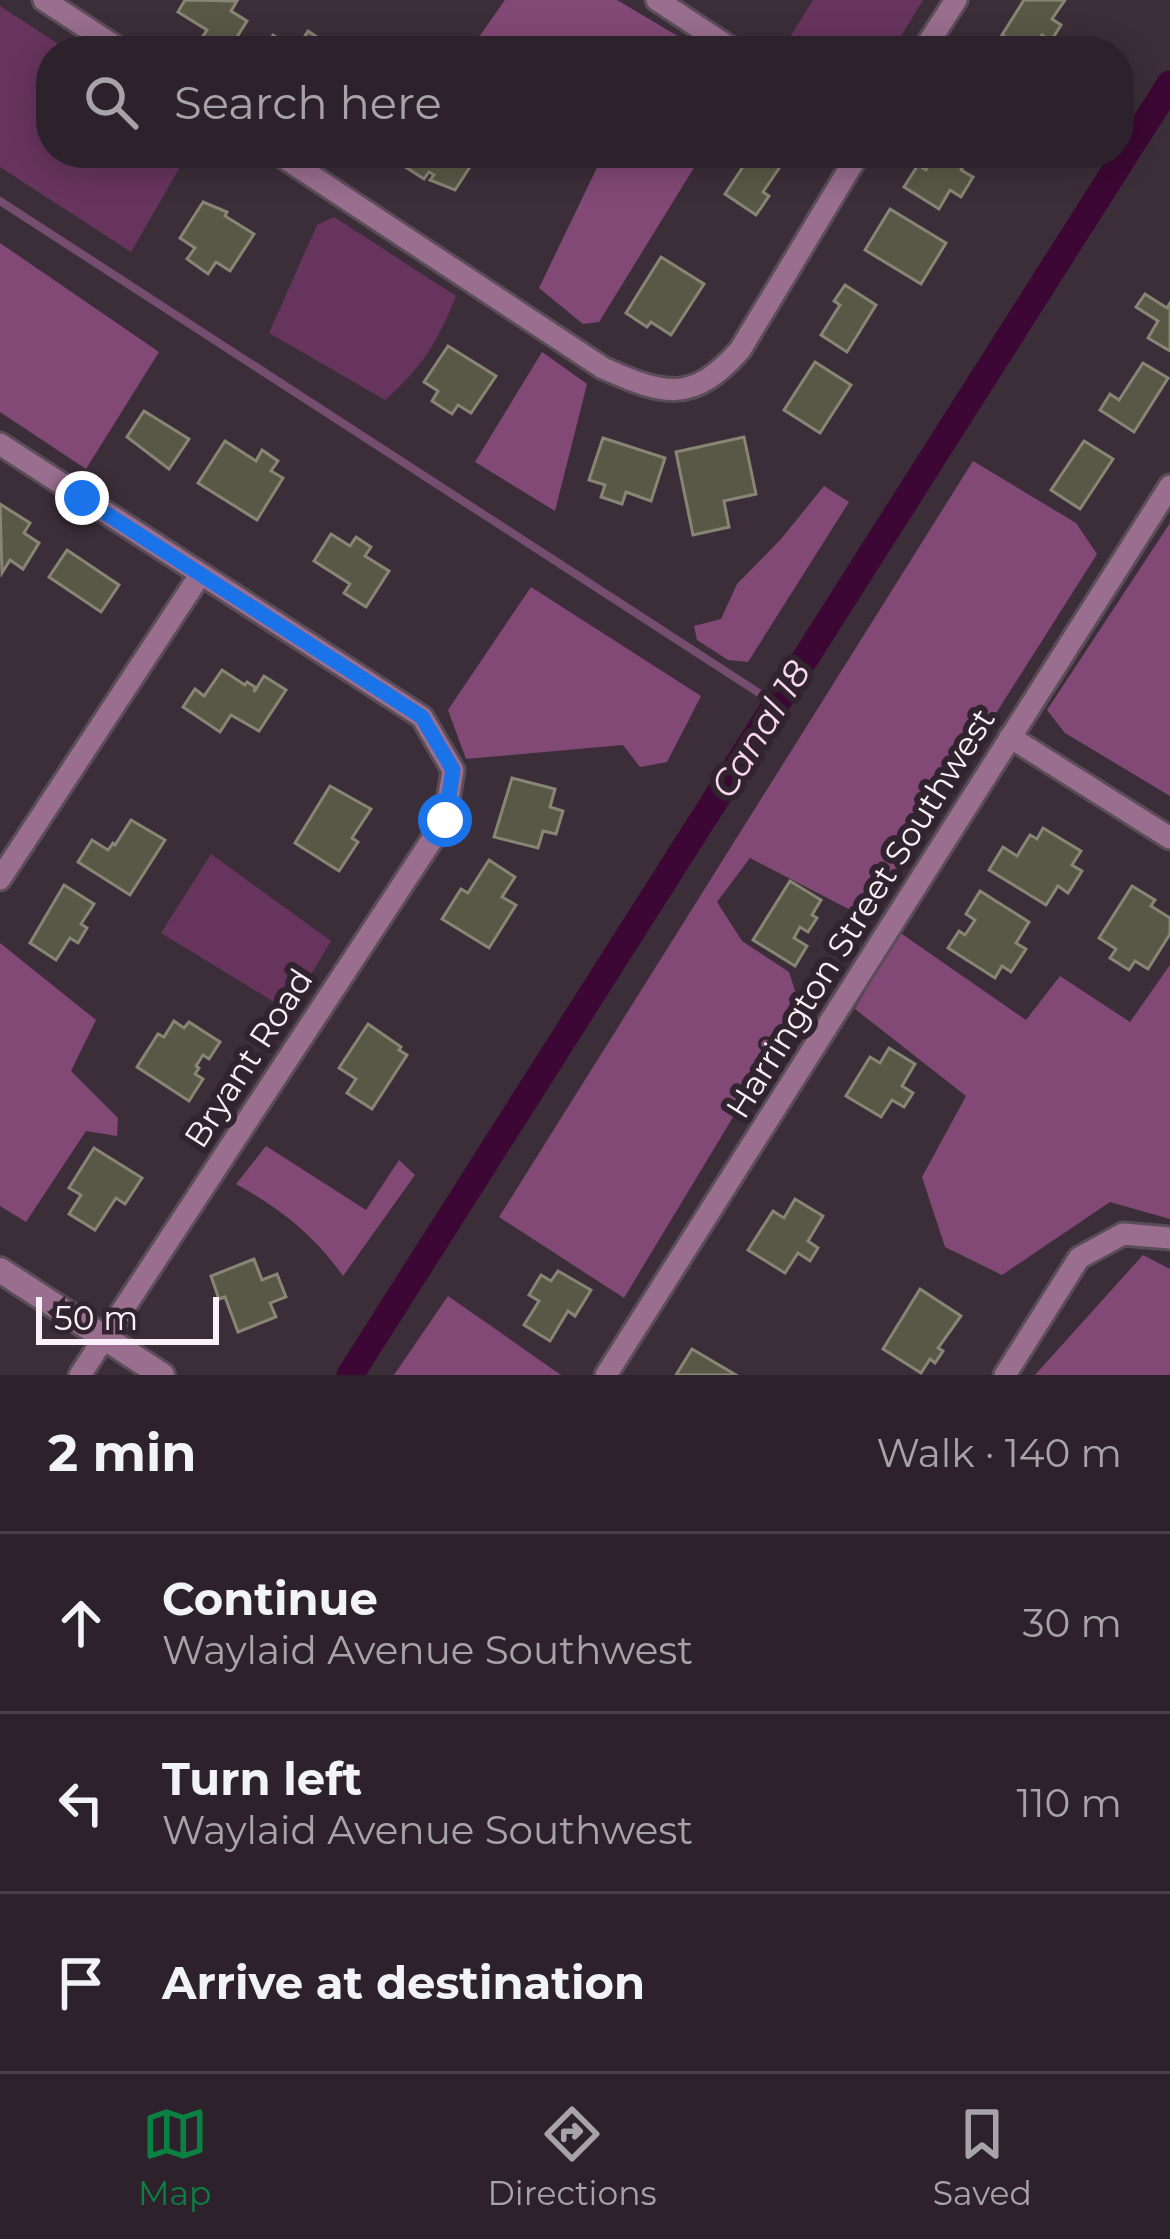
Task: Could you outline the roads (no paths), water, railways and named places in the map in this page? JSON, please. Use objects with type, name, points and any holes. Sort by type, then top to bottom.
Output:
[{"type":"street","points":[[44,0],[99,36]]},
{"type":"street","points":[[657,0],[712,36]]},
{"type":"street","points":[[933,36],[956,0]]},
{"type":"street","points":[[300,168],[603,368],[641,385],[682,393],[717,376],[740,350],[850,168]]},
{"type":"street","points":[[0,444],[200,575],[0,879]]},
{"type":"street","name":"Harrington Street Southwest","points":[[606,1375],[1170,486]]},
{"type":"street","name":"Bryant Road","points":[[80,1375],[445,820],[453,770],[422,717],[200,575]]},
{"type":"street","points":[[1010,737],[1170,838]]},
{"type":"street","points":[[1005,1375],[1079,1258],[1123,1234],[1170,1238]]},
{"type":"street","points":[[0,1270],[162,1375]]},
{"type":"waterway","name":"Canal 18","points":[[1134,141],[1170,84]]},
{"type":"waterway","name":"Canal 18","points":[[350,1375],[1117,168]]},
{"type":"waterway","points":[[0,201],[776,704]]}]
